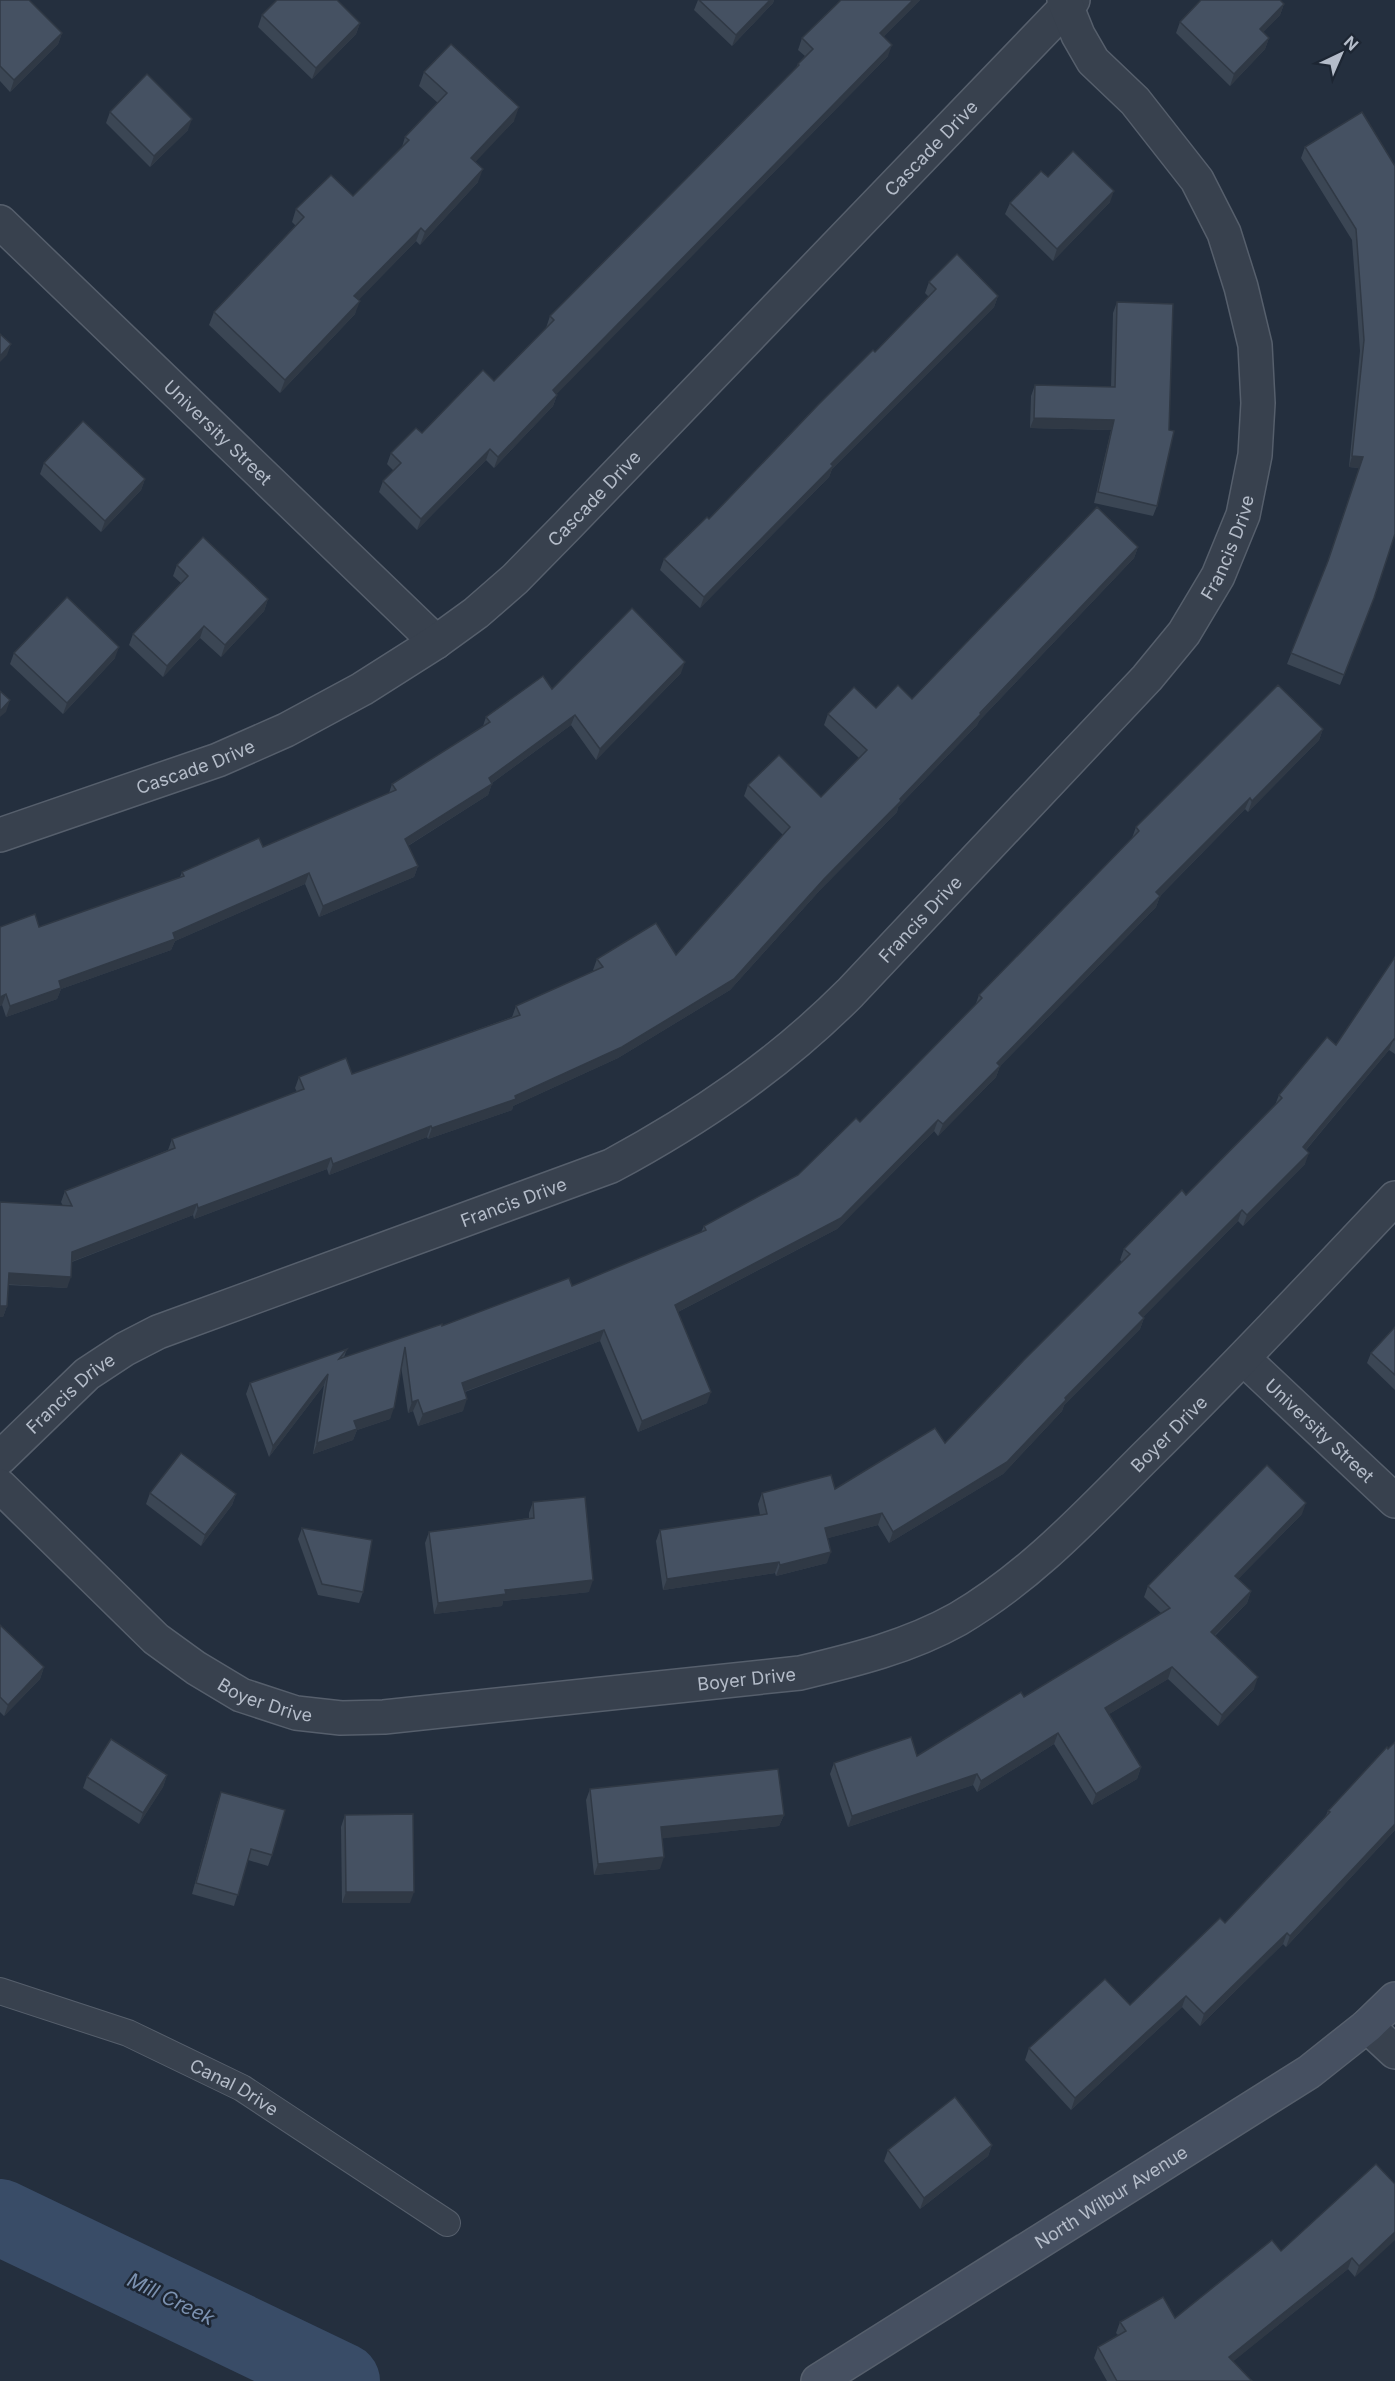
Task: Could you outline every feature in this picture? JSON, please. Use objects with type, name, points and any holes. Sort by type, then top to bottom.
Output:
[{"type":"main road","name":"North Wilbur Avenue","points":[[819,2381],[1309,2072],[1367,2026],[1395,2000]]},
{"type":"street","name":"Cascade Drive","points":[[0,835],[218,760],[286,730],[362,689],[436,642],[476,613],[515,579],[1068,2]]},
{"type":"street","name":"Francis Drive","points":[[0,1458],[87,1374],[125,1349],[158,1332],[611,1166],[663,1138],[718,1103],[771,1065],[812,1031],[850,993],[1147,678],[1184,633],[1218,576],[1243,515],[1254,455],[1258,403],[1254,345],[1241,287],[1224,233],[1197,180],[1135,101],[1093,61],[1078,35],[1068,2]]},
{"type":"street","name":"University Street","points":[[0,222],[436,642]]},
{"type":"street","name":"Boyer Drive","points":[[0,1486],[156,1639],[196,1668],[241,1695],[296,1713],[341,1718],[408,1715],[800,1673],[862,1658],[913,1642],[957,1619],[1009,1586],[1047,1555],[1244,1359],[1395,1198]]},
{"type":"street","name":"University Street","points":[[1244,1359],[1395,1501]]},
{"type":"street","points":[[1367,2026],[1395,2052]]},
{"type":"lane","name":"Canal Drive","points":[[0,1990],[128,2033],[242,2088],[447,2223]]},
{"type":"building","points":[[0,0],[29,0],[62,33],[14,80],[0,66]]},
{"type":"building","points":[[277,0],[337,0],[360,23],[316,68],[262,15]]},
{"type":"building","points":[[699,0],[770,0],[736,35]]},
{"type":"building","points":[[841,0],[913,0],[880,33],[892,45],[553,390],[557,395],[498,457],[490,449],[421,519],[383,481],[401,463],[391,453],[416,428],[422,433],[483,370],[494,381],[554,320],[550,316],[799,65],[813,49],[802,38]]},
{"type":"building","points":[[1201,0],[1280,0],[1284,4],[1260,29],[1269,38],[1234,74],[1180,22]]},
{"type":"building","points":[[451,44],[519,107],[471,158],[483,169],[425,232],[421,228],[354,296],[360,301],[285,380],[214,312],[304,217],[296,209],[331,175],[353,196],[409,140],[405,137],[447,93],[424,72]]},
{"type":"building","points":[[147,74],[192,119],[154,156],[110,112]]},
{"type":"building","points":[[1362,112],[1395,166],[1395,534],[1374,598],[1344,675],[1291,653],[1328,561],[1363,457],[1352,456],[1364,340],[1356,229],[1305,147]]},
{"type":"building","points":[[1073,151],[1114,191],[1057,249],[1010,203],[1041,171],[1048,177]]},
{"type":"building","points":[[957,254],[998,296],[831,464],[833,466],[704,597],[664,559],[707,517],[709,519],[818,405],[873,350],[875,352],[936,289],[929,282]]},
{"type":"building","points":[[1117,302],[1173,304],[1169,430],[1174,431],[1157,506],[1098,492],[1114,420],[1034,418],[1035,385],[1115,387]]},
{"type":"building","points":[[0,334],[11,344],[0,356]]},
{"type":"building","points":[[83,421],[145,479],[105,521],[44,463]]},
{"type":"building","points":[[1097,507],[1138,547],[980,713],[900,799],[901,801],[824,879],[734,979],[622,1047],[515,1096],[516,1099],[432,1128],[431,1126],[333,1164],[331,1158],[198,1208],[197,1204],[72,1252],[71,1277],[9,1273],[7,1306],[0,1306],[0,1202],[72,1206],[65,1191],[175,1148],[172,1139],[304,1089],[299,1077],[346,1058],[352,1074],[520,1015],[516,1006],[603,967],[597,959],[656,923],[676,955],[790,827],[748,785],[779,755],[821,797],[867,750],[828,714],[854,687],[876,708],[898,685],[912,699]]},
{"type":"building","points":[[203,537],[268,599],[225,645],[204,626],[167,666],[133,634],[188,576],[177,565]]},
{"type":"building","points":[[67,597],[119,647],[67,703],[14,653]]},
{"type":"building","points":[[632,608],[685,662],[600,749],[575,715],[489,778],[492,784],[405,839],[418,866],[323,906],[309,873],[173,933],[175,939],[59,981],[61,988],[10,1006],[6,994],[0,997],[0,927],[35,914],[39,927],[184,876],[182,872],[259,838],[263,847],[396,790],[392,784],[490,722],[486,717],[543,676],[552,689]]},
{"type":"building","points":[[1278,685],[1323,729],[1252,801],[1250,798],[1156,892],[1160,896],[997,1063],[1000,1066],[943,1124],[938,1120],[841,1218],[675,1305],[711,1392],[642,1421],[604,1330],[462,1383],[467,1399],[423,1414],[418,1400],[412,1402],[405,1347],[394,1408],[354,1421],[357,1429],[317,1443],[328,1374],[273,1446],[250,1383],[347,1349],[339,1359],[442,1324],[442,1326],[569,1278],[572,1286],[706,1230],[704,1226],[798,1175],[856,1118],[860,1122],[982,998],[979,995],[1139,831],[1136,827]]},
{"type":"building","points":[[0,691],[10,700],[0,711]]},
{"type":"building","points":[[1395,957],[1395,1040],[1303,1147],[1309,1153],[1247,1215],[1242,1210],[1139,1313],[1144,1318],[1065,1398],[1066,1400],[1007,1462],[893,1532],[882,1513],[825,1528],[831,1552],[780,1565],[779,1562],[667,1579],[660,1530],[767,1514],[762,1493],[831,1475],[835,1489],[935,1428],[945,1443],[1130,1254],[1124,1249],[1182,1190],[1186,1195],[1282,1098],[1279,1095],[1327,1037],[1336,1045]]},
{"type":"building","points":[[1395,1327],[1395,1375],[1371,1353]]},
{"type":"building","points":[[181,1453],[236,1494],[205,1535],[150,1493]]},
{"type":"building","points":[[1267,1465],[1306,1503],[1235,1576],[1251,1591],[1211,1632],[1258,1677],[1222,1715],[1172,1667],[1105,1708],[1141,1767],[1096,1794],[1058,1733],[981,1781],[977,1774],[852,1816],[834,1763],[911,1737],[917,1756],[1021,1692],[1024,1697],[1170,1608],[1148,1586]]},
{"type":"building","points":[[585,1497],[593,1580],[505,1590],[506,1594],[438,1603],[429,1532],[534,1518],[533,1502]]},
{"type":"building","points":[[302,1528],[372,1540],[363,1592],[322,1584]]},
{"type":"building","points":[[0,1625],[44,1667],[8,1705],[0,1697]]},
{"type":"building","points":[[111,1739],[167,1775],[143,1813],[87,1777]]},
{"type":"building","points":[[1395,1742],[1395,1824],[1290,1936],[1287,1933],[1204,2014],[1186,1996],[1075,2098],[1029,2048],[1105,1979],[1130,2005],[1220,1918],[1225,1923],[1330,1812],[1328,1811],[1387,1747],[1388,1749]]},
{"type":"building","points":[[778,1769],[784,1815],[661,1827],[664,1857],[598,1864],[590,1789]]},
{"type":"building","points":[[221,1792],[285,1810],[272,1855],[251,1849],[238,1895],[196,1883]]},
{"type":"building","points":[[413,1814],[414,1892],[346,1892],[345,1815]]},
{"type":"building","points":[[955,2097],[992,2145],[924,2198],[888,2150]]},
{"type":"building","points":[[1376,2164],[1395,2184],[1395,2232],[1359,2266],[1352,2258],[1229,2357],[1252,2381],[1117,2381],[1098,2347],[1126,2331],[1120,2322],[1163,2297],[1175,2318],[1272,2240],[1281,2251]]},
{"type":"waterway","name":"Mill Creek","points":[[0,2217],[342,2381]]}]
